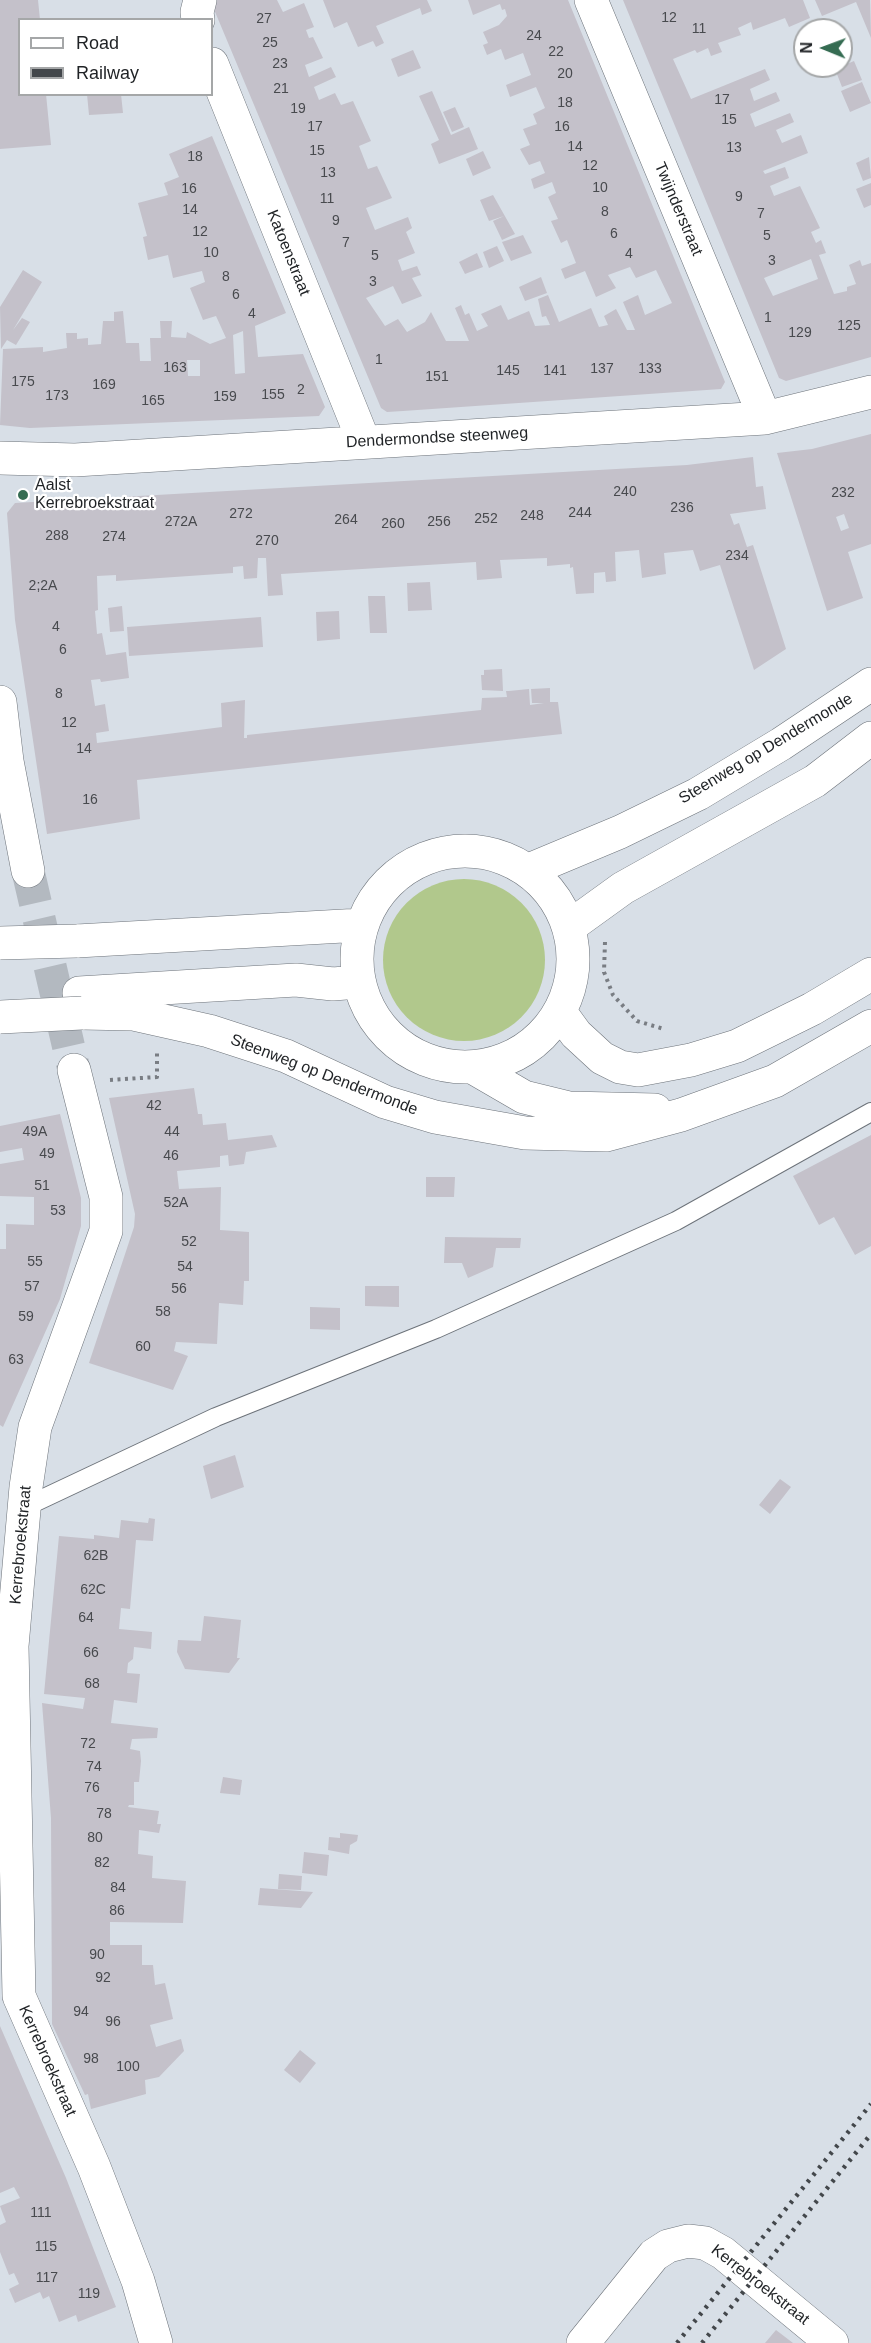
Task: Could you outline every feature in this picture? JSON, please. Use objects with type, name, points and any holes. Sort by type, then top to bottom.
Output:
[{"type":"main road","name":"Twijnderstraat","points":[[591,0],[765,418]]},
{"type":"main road","name":"Katoenstraat","points":[[213,66],[364,442]]},
{"type":"main road","name":"Dendermondse steenweg","points":[[0,458],[75,460],[765,418],[871,392]]},
{"type":"main road","name":"Steenweg op Dendermonde","points":[[529,870],[620,832],[698,794],[781,744],[871,684]]},
{"type":"main road","points":[[0,702],[7,761],[28,871]]},
{"type":"main road","points":[[569,927],[623,888],[815,781],[871,738]]},
{"type":"main road","points":[[451,850],[492,853],[529,870],[553,895],[569,927],[574,956],[570,985],[560,1012],[544,1034],[524,1051],[500,1062],[474,1068],[435,1064],[400,1047],[374,1018],[358,982],[356,953],[361,925],[381,889],[412,863],[451,850]]},
{"type":"main road","points":[[0,943],[77,941],[361,925]]},
{"type":"main road","points":[[560,1012],[576,1034],[602,1058],[620,1067],[638,1071],[691,1060],[737,1046],[812,1009],[871,974]]},
{"type":"main road","name":"Steenweg op Dendermonde","points":[[0,1017],[80,1003],[296,980],[333,984],[358,982]]},
{"type":"main road","name":"Steenweg op Dendermonde","points":[[0,1000],[80,1003],[209,1031],[286,1056],[385,1102],[435,1117],[525,1133],[606,1135],[681,1115],[775,1081],[867,1028]]},
{"type":"main road","points":[[474,1068],[524,1097],[569,1108],[615,1111],[648,1109],[681,1115]]},
{"type":"main road","name":"Kerrebroekstraat","points":[[75,1076],[106,1197],[106,1231],[35,1427],[25,1507],[8,1592],[6,1645],[19,1996],[94,2167],[138,2281],[150,2341]]},
{"type":"main road","name":"Kerrebroekstraat","points":[[583,2343],[654,2255],[668,2246],[688,2241],[705,2243],[723,2253],[832,2343]]},
{"type":"lane","points":[[25,1507],[216,1417],[436,1329],[676,1221],[871,1112]]},
{"type":"path","points":[[605,939],[604,972],[614,995],[637,1021],[669,1029]]},
{"type":"path","points":[[75,1076],[157,1077],[157,1058]]},
{"type":"green space","points":[[464,879],[495,885],[521,903],[539,929],[545,960],[539,991],[521,1017],[495,1035],[464,1041],[433,1035],[407,1017],[389,991],[383,960],[389,929],[407,903],[433,885]]},
{"type":"building","points":[[0,0],[38,0],[40,18],[18,18],[18,96],[46,96],[51,145],[0,149]]},
{"type":"building","points":[[216,0],[277,0],[283,12],[304,3],[314,27],[306,30],[309,38],[313,37],[323,58],[305,65],[309,77],[331,67],[336,77],[314,87],[319,100],[335,93],[341,105],[353,101],[371,141],[359,146],[368,169],[377,166],[392,198],[366,208],[375,230],[408,217],[412,228],[406,232],[415,253],[398,260],[402,271],[417,266],[421,275],[412,278],[422,296],[402,304],[393,286],[366,298],[385,326],[398,319],[407,332],[425,322],[431,312],[446,341],[469,341],[455,308],[461,305],[465,315],[469,313],[477,331],[488,326],[481,314],[501,305],[508,320],[529,311],[535,326],[550,325],[546,316],[542,317],[538,299],[548,295],[559,322],[591,308],[599,327],[608,325],[604,316],[616,309],[627,330],[635,330],[623,302],[638,295],[645,315],[672,303],[656,270],[636,278],[630,267],[608,275],[616,288],[596,297],[585,271],[565,279],[561,269],[576,263],[567,240],[561,243],[551,221],[558,219],[548,197],[556,193],[552,182],[534,189],[531,179],[545,173],[540,161],[529,165],[520,149],[530,145],[523,129],[537,124],[533,114],[545,108],[536,87],[510,97],[506,85],[531,75],[523,53],[505,60],[501,49],[487,55],[483,45],[488,43],[483,32],[499,25],[507,16],[505,9],[502,10],[500,4],[473,15],[468,0],[568,0],[725,382],[721,389],[387,412],[381,408],[213,7]]},
{"type":"building","points":[[323,0],[427,0],[432,11],[422,15],[420,8],[376,26],[384,43],[376,47],[373,41],[358,47],[347,22],[334,28]]},
{"type":"building","points":[[623,0],[803,0],[810,18],[793,18],[793,25],[789,27],[785,18],[753,30],[751,22],[738,28],[741,35],[718,43],[722,52],[711,56],[708,48],[697,53],[695,50],[673,59],[691,99],[765,69],[770,80],[750,89],[754,101],[776,92],[780,101],[750,114],[755,127],[790,113],[794,122],[776,130],[782,143],[801,135],[808,153],[763,171],[765,174],[785,167],[789,178],[770,186],[774,196],[800,186],[820,228],[811,232],[816,243],[821,240],[826,253],[819,255],[834,294],[847,291],[847,287],[856,284],[849,265],[860,260],[862,266],[871,263],[871,357],[786,381],[779,378]],"holes":[[[811,259],[818,279],[773,296],[764,278]]]},
{"type":"building","points":[[815,0],[870,0],[871,38],[856,2],[822,16]]},
{"type":"building","points":[[413,50],[421,68],[398,77],[391,59]]},
{"type":"building","points":[[853,61],[862,80],[842,87],[838,78],[853,78]]},
{"type":"building","points":[[862,82],[871,103],[850,112],[841,91]]},
{"type":"building","points":[[432,91],[451,135],[469,127],[478,149],[439,164],[431,144],[439,140],[419,96]]},
{"type":"building","points":[[87,96],[121,96],[123,113],[89,115]]},
{"type":"building","points":[[455,107],[464,127],[452,132],[443,112]]},
{"type":"building","points":[[212,136],[286,313],[255,326],[258,357],[303,354],[325,407],[319,416],[30,428],[0,425],[3,349],[43,347],[43,352],[67,348],[66,333],[77,333],[77,339],[88,338],[88,345],[101,344],[103,321],[114,321],[114,312],[123,311],[126,343],[139,343],[140,361],[151,361],[150,338],[161,338],[160,321],[172,321],[171,337],[186,338],[187,332],[210,344],[226,338],[216,316],[203,320],[190,288],[205,282],[202,271],[173,278],[168,255],[148,260],[143,237],[147,236],[138,203],[168,195],[164,183],[179,177],[169,154]],"holes":[[[243,331],[245,373],[235,374],[233,335]],[[187,360],[200,360],[200,376],[188,376]]]},
{"type":"building","points":[[483,151],[491,168],[473,176],[466,159]]},
{"type":"building","points":[[869,157],[871,178],[863,181],[856,163]]},
{"type":"building","points":[[871,183],[871,205],[864,208],[856,189]]},
{"type":"building","points":[[493,195],[515,234],[502,240],[493,221],[504,216],[489,221],[480,200]]},
{"type":"building","points":[[523,235],[532,253],[511,261],[502,242]]},
{"type":"building","points":[[497,246],[504,261],[489,268],[483,252]]},
{"type":"building","points":[[477,253],[483,267],[465,274],[459,262]]},
{"type":"building","points":[[23,270],[42,282],[13,330],[22,318],[30,322],[16,345],[7,340],[1,349],[0,307]]},
{"type":"building","points":[[541,277],[547,293],[525,301],[519,287]]},
{"type":"building","points":[[871,434],[871,544],[848,552],[863,598],[827,611],[777,453],[812,449]],"holes":[[[844,514],[849,528],[841,531],[836,517]]]},
{"type":"building","points":[[753,457],[756,487],[763,486],[766,509],[730,514],[734,525],[739,523],[747,547],[753,545],[786,649],[754,670],[720,565],[700,571],[693,550],[664,553],[666,574],[642,578],[639,550],[615,552],[616,581],[606,582],[605,572],[594,573],[594,593],[576,594],[573,567],[570,568],[570,564],[547,566],[547,558],[500,560],[502,578],[477,580],[476,562],[281,574],[283,595],[268,596],[266,558],[258,558],[257,578],[244,579],[243,566],[233,567],[233,573],[116,581],[116,575],[97,576],[98,610],[95,611],[97,634],[102,633],[106,655],[126,652],[129,678],[101,682],[100,679],[91,680],[95,706],[105,704],[109,731],[96,733],[97,743],[222,727],[221,703],[245,700],[244,738],[247,738],[247,735],[481,710],[482,698],[507,697],[506,691],[529,689],[530,705],[544,703],[532,703],[531,689],[550,688],[550,702],[558,702],[562,734],[137,780],[140,819],[47,834],[15,620],[7,513],[15,503],[687,465]]},
{"type":"building","points":[[430,582],[432,610],[408,611],[407,583]]},
{"type":"building","points":[[368,596],[385,596],[387,633],[370,633]]},
{"type":"building","points":[[122,606],[124,631],[110,632],[108,608]]},
{"type":"building","points":[[339,611],[340,639],[317,641],[316,612]]},
{"type":"building","points":[[261,617],[263,647],[129,656],[127,627]]},
{"type":"building","points":[[502,669],[503,691],[482,690],[481,675],[484,675],[484,670]]},
{"type":"building","points":[[194,1088],[198,1114],[202,1114],[203,1125],[226,1123],[228,1140],[272,1135],[277,1147],[246,1152],[244,1164],[229,1166],[228,1155],[220,1156],[220,1167],[177,1171],[179,1189],[221,1187],[220,1230],[249,1232],[249,1281],[244,1281],[243,1305],[219,1303],[217,1344],[176,1342],[174,1351],[188,1356],[173,1390],[89,1363],[134,1227],[135,1214],[109,1098]]},
{"type":"building","points":[[60,1114],[81,1198],[81,1226],[60,1299],[3,1427],[0,1425],[0,1249],[6,1249],[6,1224],[34,1225],[34,1197],[0,1196],[0,1164],[24,1160],[22,1148],[0,1152],[0,1126]]},
{"type":"building","points":[[871,1135],[871,1246],[855,1255],[834,1217],[819,1225],[793,1176]]},
{"type":"building","points":[[426,1177],[455,1177],[454,1197],[426,1197]]},
{"type":"building","points":[[445,1237],[521,1238],[520,1248],[496,1248],[493,1267],[468,1278],[462,1263],[444,1263]]},
{"type":"building","points":[[365,1286],[399,1286],[399,1307],[365,1306]]},
{"type":"building","points":[[310,1307],[340,1308],[340,1330],[310,1329]]},
{"type":"building","points":[[235,1455],[244,1487],[211,1499],[203,1466]]},
{"type":"building","points":[[780,1479],[791,1487],[770,1514],[759,1505]]},
{"type":"building","points":[[149,1518],[155,1519],[153,1541],[136,1540],[130,1609],[121,1608],[119,1629],[152,1632],[151,1649],[134,1647],[133,1659],[128,1663],[127,1673],[140,1674],[137,1703],[114,1700],[111,1723],[158,1728],[157,1738],[132,1739],[130,1749],[140,1751],[141,1761],[139,1782],[134,1782],[134,1805],[128,1807],[159,1811],[157,1824],[161,1824],[159,1833],[139,1830],[138,1854],[153,1856],[152,1878],[186,1881],[183,1923],[110,1922],[110,1945],[142,1945],[142,1965],[153,1965],[155,1985],[165,1983],[173,2019],[150,2025],[156,2047],[181,2039],[184,2051],[159,2077],[145,2080],[146,2094],[91,2109],[88,2094],[85,2095],[52,2024],[51,1818],[42,1703],[83,1709],[85,1698],[44,1694],[59,1536],[94,1539],[94,1535],[119,1538],[121,1520],[148,1523]]},
{"type":"building","points":[[204,1616],[241,1620],[237,1658],[240,1658],[229,1673],[185,1669],[177,1652],[178,1640],[201,1641]]},
{"type":"building","points":[[223,1777],[242,1780],[240,1795],[220,1793]]},
{"type":"building","points":[[340,1833],[358,1835],[357,1841],[350,1845],[349,1854],[328,1850],[329,1837],[340,1838]]},
{"type":"building","points":[[304,1852],[329,1855],[327,1876],[302,1873]]},
{"type":"building","points":[[279,1874],[302,1876],[301,1890],[278,1889]]},
{"type":"building","points":[[260,1888],[313,1892],[301,1908],[258,1905]]},
{"type":"building","points":[[0,2026],[66,2178],[116,2307],[78,2322],[76,2315],[59,2322],[49,2296],[43,2299],[40,2292],[15,2303],[9,2289],[19,2284],[14,2273],[9,2275],[0,2252],[0,2225],[6,2222],[0,2206],[20,2198],[14,2187],[0,2193]]},
{"type":"building","points":[[300,2050],[316,2063],[300,2083],[284,2070]]},
{"type":"building","points":[[776,2330],[793,2343],[765,2343]]},
{"type":"tunnel","points":[[28,871],[74,1070]]},
{"type":"railway","points":[[677,2343],[871,2104]]},
{"type":"railway","points":[[702,2343],[871,2134]]},
{"type":"place","name":"Aalst Kerrebroekstraat","points":[[23,495]]}]
